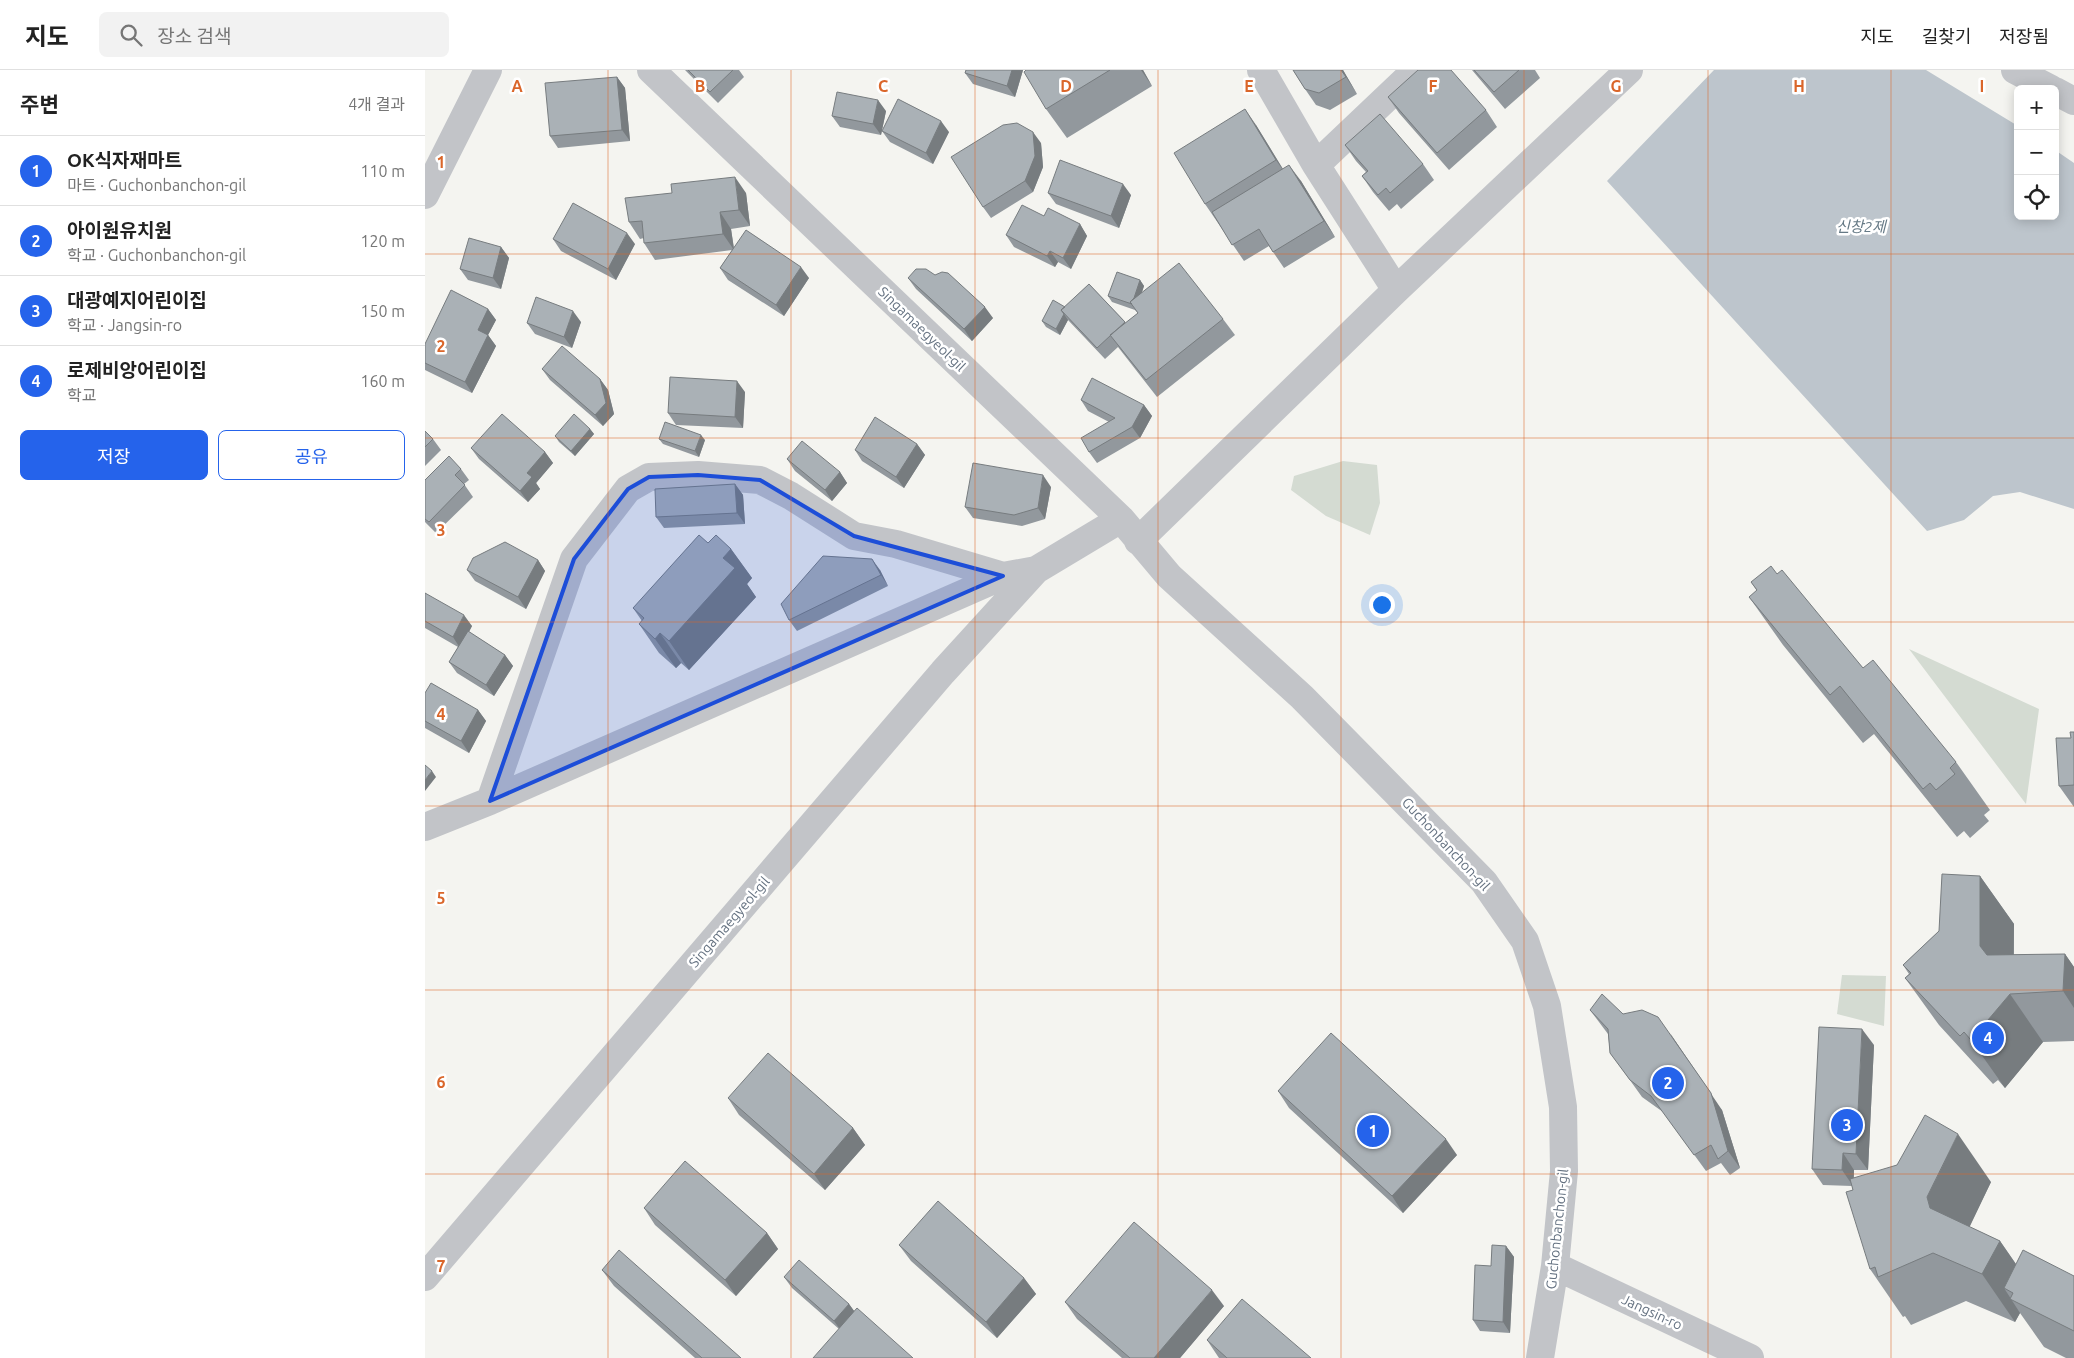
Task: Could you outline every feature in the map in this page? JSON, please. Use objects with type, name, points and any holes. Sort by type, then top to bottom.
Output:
[{"type":"street","points":[[425,195],[488,70]]},
{"type":"street","name":"Singamaegyeol-gil","points":[[430,1260],[936,680],[1036,570],[1121,519],[651,70]]},
{"type":"street","points":[[1261,70],[1316,165],[1396,290]]},
{"type":"street","points":[[1316,165],[1416,70]]},
{"type":"street","points":[[1138,541],[1396,290],[1629,70]]},
{"type":"street","points":[[2015,70],[2043,85]]},
{"type":"street","points":[[2059,93],[2074,101]]},
{"type":"street","name":"Singamaegyeol-gil","points":[[490,801],[573,559],[628,489],[649,477],[698,475],[760,480],[791,496],[854,536],[896,544],[1003,576]]},
{"type":"street","name":"Guchonbanchon-gil","points":[[1121,519],[1169,576],[1302,697],[1484,882],[1525,941],[1547,1006],[1563,1107],[1564,1171],[1555,1266],[1541,1358]]},
{"type":"street","name":"Singamaegyeol-gil","points":[[425,827],[490,801],[1003,576],[1036,570]]},
{"type":"street","name":"Jangsin-ro","points":[[1555,1266],[1750,1358]]},
{"type":"highlighted area","points":[[698,475],[760,480],[854,536],[1003,576],[490,801],[574,559],[628,489],[649,477]]},
{"type":"shaded area","points":[[1343,461],[1377,465],[1380,503],[1370,535],[1326,516],[1291,490],[1294,476]]},
{"type":"shaded area","points":[[1909,649],[2039,709],[2026,804]]},
{"type":"shaded area","points":[[1842,975],[1886,976],[1884,1026],[1837,1014]]},
{"type":"water","name":"신창2제","points":[[1714,70],[1926,70],[2014,124],[2014,220],[2059,220],[2059,153],[2074,163],[2074,509],[2020,492],[1993,496],[1964,520],[1927,531],[1607,181]]},
{"type":"building","points":[[688,70],[733,70],[710,92]]},
{"type":"building","points":[[966,70],[1012,70],[1007,86],[965,73]]},
{"type":"building","points":[[1026,70],[1110,70],[1046,109],[1024,72]]},
{"type":"building","points":[[1293,70],[1341,70],[1346,77],[1319,93],[1305,89]]},
{"type":"building","points":[[1418,70],[1451,70],[1486,110],[1437,153],[1388,97]]},
{"type":"building","points":[[1474,70],[1519,70],[1494,92]]},
{"type":"building","points":[[617,77],[622,130],[550,136],[545,83]]},
{"type":"building","points":[[837,92],[878,100],[873,124],[832,116]]},
{"type":"building","points":[[898,99],[941,121],[926,153],[882,131]]},
{"type":"building","points":[[1245,109],[1276,160],[1205,204],[1174,153]]},
{"type":"building","points":[[1380,114],[1423,164],[1390,193],[1386,188],[1378,195],[1362,176],[1368,171],[1345,145]]},
{"type":"building","points":[[1017,123],[1033,132],[1035,156],[1025,181],[983,207],[951,157],[1003,125]]},
{"type":"building","points":[[1060,160],[1123,184],[1111,216],[1048,193]]},
{"type":"building","points":[[1289,165],[1324,221],[1273,252],[1259,229],[1232,245],[1212,212]]},
{"type":"building","points":[[735,177],[739,210],[720,212],[723,234],[644,243],[642,221],[629,222],[625,198],[672,193],[671,184]]},
{"type":"building","points":[[573,203],[627,233],[608,269],[553,239]]},
{"type":"building","points":[[1022,205],[1044,216],[1048,208],[1080,224],[1063,258],[1050,251],[1047,256],[1006,235]]},
{"type":"building","points":[[746,230],[801,267],[776,305],[720,268]]},
{"type":"building","points":[[469,238],[501,247],[493,278],[460,269]]},
{"type":"building","points":[[1179,263],[1223,319],[1146,380],[1110,335],[1138,313],[1130,302]]},
{"type":"building","points":[[916,269],[926,269],[935,275],[942,272],[948,273],[985,307],[964,329],[908,278]]},
{"type":"building","points":[[1117,272],[1140,280],[1134,298],[1130,302],[1132,304],[1108,296]]},
{"type":"building","points":[[1089,284],[1125,322],[1097,348],[1061,310]]},
{"type":"building","points":[[451,290],[488,309],[478,330],[488,335],[465,382],[425,363],[425,344]]},
{"type":"building","points":[[536,297],[573,311],[564,337],[527,323]]},
{"type":"building","points":[[1053,300],[1065,307],[1061,310],[1064,314],[1056,329],[1042,321]]},
{"type":"building","points":[[562,346],[600,379],[606,403],[595,415],[542,369]]},
{"type":"building","points":[[670,377],[737,381],[735,417],[668,413]]},
{"type":"building","points":[[1092,378],[1144,405],[1132,427],[1089,452],[1081,438],[1115,418],[1081,400]]},
{"type":"building","points":[[502,414],[545,452],[527,473],[532,477],[520,491],[471,448]]},
{"type":"building","points":[[574,414],[590,429],[571,451],[555,436]]},
{"type":"building","points":[[875,417],[917,444],[896,477],[855,450]]},
{"type":"building","points":[[665,422],[701,435],[695,451],[659,439]]},
{"type":"building","points":[[425,431],[433,439],[425,447]]},
{"type":"building","points":[[802,441],[840,472],[825,490],[787,459]]},
{"type":"building","points":[[449,456],[461,469],[455,475],[465,485],[429,522],[425,519],[425,480]]},
{"type":"building","points":[[973,463],[1043,475],[1038,508],[1014,515],[965,507]]},
{"type":"building","points":[[735,484],[737,513],[656,517],[655,489]]},
{"type":"building","points":[[699,535],[708,543],[716,535],[731,549],[723,558],[735,568],[669,641],[660,633],[655,639],[639,624],[644,618],[633,608]]},
{"type":"building","points":[[505,542],[538,560],[518,597],[467,570],[473,558]]},
{"type":"building","points":[[823,556],[872,559],[881,575],[789,620],[781,604]]},
{"type":"building","points":[[1771,566],[1777,574],[1782,570],[1863,668],[1873,660],[1956,762],[1950,768],[1955,774],[1936,790],[1930,783],[1923,789],[1840,686],[1830,695],[1749,597],[1757,590],[1751,582]]},
{"type":"building","points":[[425,593],[464,615],[453,637],[425,621]]},
{"type":"building","points":[[468,631],[505,655],[486,685],[449,662]]},
{"type":"building","points":[[431,683],[478,710],[461,741],[425,721],[425,693]]},
{"type":"building","points":[[2070,732],[2074,732],[2074,785],[2059,786],[2056,738],[2071,738]]},
{"type":"building","points":[[425,765],[432,771],[425,780]]},
{"type":"building","points":[[1942,874],[1980,876],[1980,946],[1987,955],[2065,954],[2063,991],[2010,994],[1971,1040],[1964,1032],[1960,1036],[1905,978],[1911,973],[1903,965],[1939,931]]},
{"type":"building","points":[[1602,994],[1623,1014],[1642,1010],[1658,1017],[1711,1093],[1728,1151],[1718,1159],[1711,1145],[1694,1155],[1651,1096],[1630,1080],[1610,1053],[1608,1029],[1590,1010]]},
{"type":"building","points":[[1819,1027],[1862,1029],[1856,1154],[1843,1153],[1842,1170],[1812,1169]]},
{"type":"building","points":[[1331,1033],[1446,1139],[1392,1196],[1278,1091]]},
{"type":"building","points":[[768,1053],[853,1128],[814,1174],[728,1098]]},
{"type":"building","points":[[1925,1115],[1958,1134],[1927,1197],[1930,1208],[2000,1241],[1982,1274],[1933,1253],[1878,1277],[1875,1267],[1870,1269],[1846,1192],[1853,1190],[1850,1179],[1897,1165]]},
{"type":"building","points":[[685,1161],[767,1233],[725,1280],[644,1208]]},
{"type":"building","points":[[938,1201],[1024,1278],[986,1322],[899,1245]]},
{"type":"building","points":[[1134,1222],[1212,1290],[1154,1358],[1130,1358],[1065,1302]]},
{"type":"building","points":[[1492,1245],[1506,1246],[1503,1322],[1473,1320],[1475,1265],[1491,1266]]},
{"type":"building","points":[[619,1250],[741,1358],[702,1358],[602,1270]]},
{"type":"building","points":[[2023,1250],[2074,1276],[2074,1331],[2010,1299],[2013,1293],[2004,1288]]},
{"type":"building","points":[[799,1260],[849,1304],[834,1321],[784,1277]]},
{"type":"building","points":[[1242,1299],[1311,1358],[1227,1358],[1207,1340]]},
{"type":"building","points":[[857,1308],[913,1358],[813,1358]]},
{"type":"place","name":"로제비앙어린이집","points":[[1988,1038]]},
{"type":"place","name":"아이원유치원","points":[[1668,1083]]},
{"type":"place","name":"대광예지어린이집","points":[[1847,1125]]},
{"type":"place","name":"OK식자재마트","points":[[1373,1131]]}]
